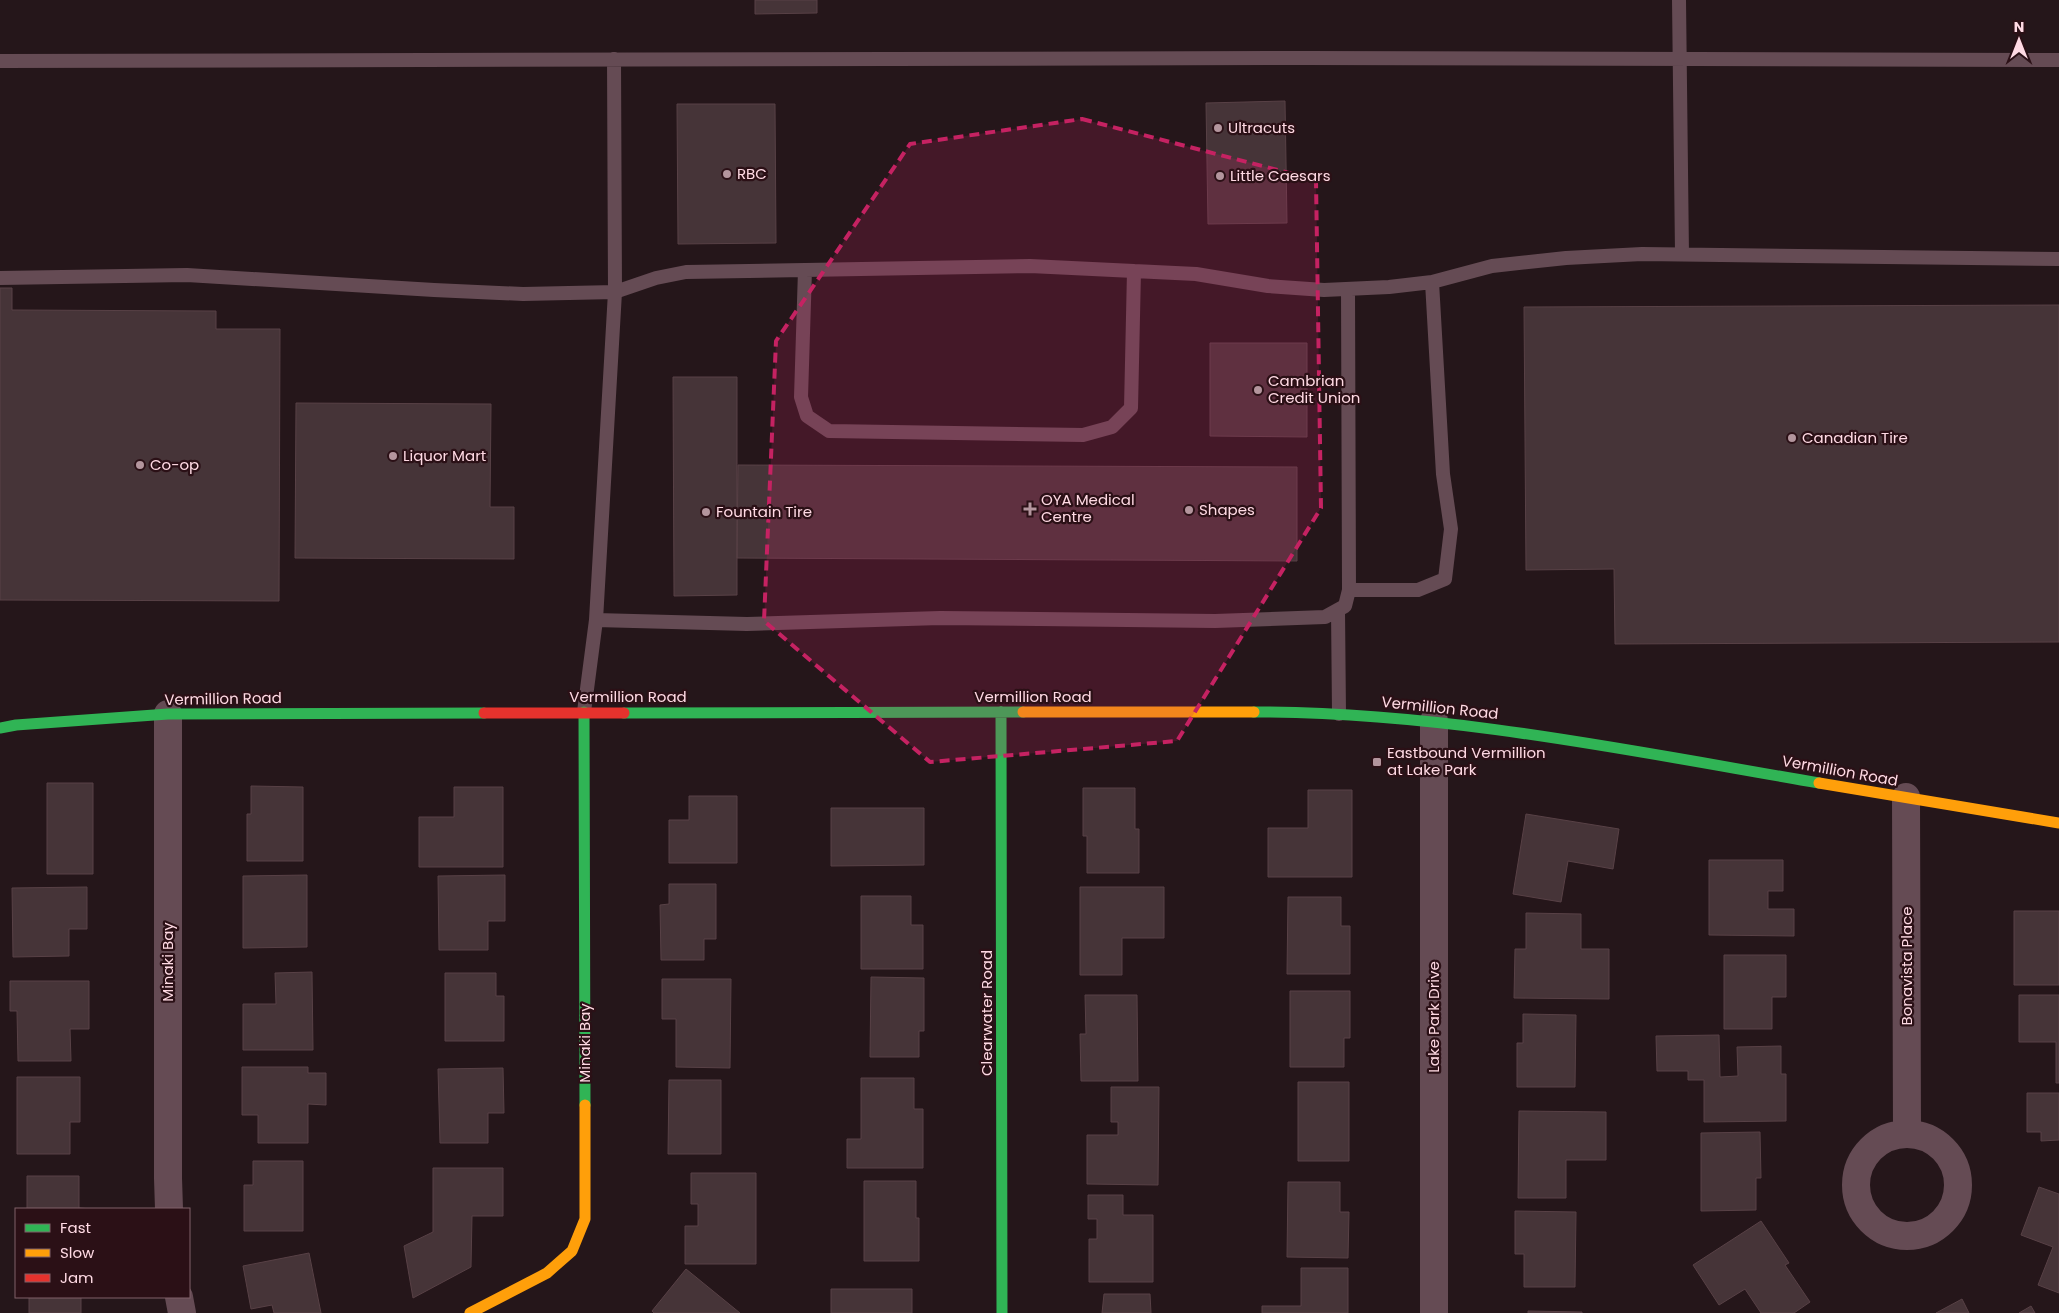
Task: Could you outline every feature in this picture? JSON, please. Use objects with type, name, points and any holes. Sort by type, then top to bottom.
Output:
[{"type":"street","name":"Vermillion Road","points":[[0,728],[16,725],[168,714],[584,712],[1339,714],[1434,721],[1520,732],[2059,823]]},
{"type":"street","name":"Minaki Bay","points":[[470,1313],[547,1273],[572,1251],[585,1219],[584,712]]},
{"type":"street","name":"Clearwater Road","points":[[1001,712],[1002,1313]]},
{"type":"street","name":"Minaki Bay","points":[[168,714],[169,1208]]},
{"type":"street","name":"Lake Park Drive","points":[[1434,721],[1434,1313]]},
{"type":"street","name":"Bonavista Place","points":[[1906,797],[1907,1134]]},
{"type":"street","points":[[179,1298],[182,1313]]},
{"type":"lane","points":[[1679,0],[1682,254]]},
{"type":"lane","points":[[0,60],[1679,58],[2059,60]]},
{"type":"lane","points":[[584,712],[596,620],[614,292],[614,59]]},
{"type":"lane","points":[[0,278],[187,275],[524,294],[614,292],[656,278],[686,272],[1030,266],[1196,274],[1268,286],[1324,290],[1432,282],[1492,266],[1566,258],[1682,254],[2059,259]]},
{"type":"lane","points":[[805,270],[801,397],[807,416],[829,431],[1083,435],[1112,427],[1131,408],[1134,271]]},
{"type":"lane","points":[[1349,590],[1418,590],[1445,579],[1451,529],[1443,474],[1432,282]]},
{"type":"lane","points":[[596,620],[747,624],[940,618],[1215,621],[1325,617],[1345,606],[1349,590],[1348,289]]},
{"type":"lane","points":[[1338,610],[1339,714]]},
{"type":"highlighted area","points":[[1082,119],[1316,180],[1321,508],[1177,741],[930,762],[764,621],[776,341],[910,144]]},
{"type":"building","points":[[755,0],[817,0],[817,13],[755,14]]},
{"type":"building","points":[[1285,101],[1287,223],[1208,224],[1206,103]]},
{"type":"building","name":"RBC","points":[[677,104],[775,104],[776,243],[678,244]]},
{"type":"building","name":"Co-op","points":[[0,288],[12,288],[12,310],[216,311],[216,329],[280,329],[279,601],[0,600]]},
{"type":"building","name":"Canadian Tire","points":[[2059,305],[2059,642],[1615,644],[1614,569],[1526,570],[1524,307]]},
{"type":"building","name":"Cambrian Credit Union","points":[[1210,343],[1307,343],[1307,437],[1210,436]]},
{"type":"building","name":"Fountain Tire","points":[[673,377],[737,377],[737,595],[674,596]]},
{"type":"building","name":"Liquor Mart","points":[[296,403],[491,404],[490,507],[514,507],[514,559],[295,558]]},
{"type":"building","points":[[738,465],[1297,467],[1297,561],[737,558]]},
{"type":"building","points":[[47,783],[93,783],[93,874],[47,874]]},
{"type":"building","points":[[251,786],[303,787],[303,861],[247,861],[247,814],[251,814]]},
{"type":"building","points":[[454,787],[503,787],[503,867],[419,867],[419,817],[454,817]]},
{"type":"building","points":[[1083,788],[1135,788],[1135,829],[1139,829],[1139,873],[1087,873],[1087,836],[1083,836]]},
{"type":"building","points":[[1308,790],[1352,790],[1352,877],[1268,877],[1268,828],[1308,828]]},
{"type":"building","points":[[689,796],[737,796],[737,863],[669,863],[669,820],[689,820]]},
{"type":"building","points":[[831,808],[924,808],[924,865],[831,866]]},
{"type":"building","points":[[1526,814],[1619,829],[1613,869],[1568,861],[1561,902],[1513,894]]},
{"type":"building","points":[[1709,860],[1783,860],[1783,891],[1768,891],[1768,909],[1794,909],[1794,936],[1709,935]]},
{"type":"building","points":[[307,875],[307,947],[243,948],[243,876]]},
{"type":"building","points":[[505,875],[505,921],[488,921],[488,950],[439,950],[438,876]]},
{"type":"building","points":[[669,884],[716,884],[716,939],[704,939],[704,960],[661,960],[660,905],[669,904]]},
{"type":"building","points":[[87,887],[87,929],[69,929],[69,956],[13,957],[12,888]]},
{"type":"building","points":[[1080,887],[1164,887],[1164,938],[1122,938],[1122,975],[1080,975]]},
{"type":"building","points":[[861,896],[911,896],[911,925],[923,925],[923,969],[861,969]]},
{"type":"building","points":[[1288,897],[1341,897],[1341,926],[1350,926],[1350,974],[1287,974]]},
{"type":"building","points":[[2014,911],[2059,911],[2059,985],[2014,985]]},
{"type":"building","points":[[1526,913],[1581,914],[1581,949],[1609,949],[1609,999],[1514,998],[1515,949],[1526,949]]},
{"type":"building","points":[[1724,955],[1786,955],[1786,997],[1772,997],[1772,1029],[1724,1029]]},
{"type":"building","points":[[312,972],[313,1050],[243,1050],[243,1004],[276,1004],[275,973]]},
{"type":"building","points":[[445,973],[496,973],[496,996],[504,996],[504,1041],[445,1041]]},
{"type":"building","points":[[871,977],[924,978],[924,1031],[919,1031],[919,1057],[870,1057]]},
{"type":"building","points":[[662,979],[731,979],[730,1068],[676,1067],[676,1019],[662,1019]]},
{"type":"building","points":[[10,981],[89,981],[89,1029],[70,1029],[71,1061],[18,1061],[17,1011],[10,1011]]},
{"type":"building","points":[[1290,991],[1350,991],[1350,1038],[1344,1038],[1344,1067],[1290,1067]]},
{"type":"building","points":[[1085,995],[1137,995],[1138,1081],[1081,1081],[1080,1034],[1086,1034]]},
{"type":"building","points":[[2019,995],[2059,995],[2059,1083],[2056,1083],[2056,1042],[2019,1042]]},
{"type":"building","points":[[1523,1014],[1576,1015],[1575,1087],[1517,1087],[1517,1043],[1523,1043]]},
{"type":"building","points":[[1719,1035],[1720,1077],[1738,1076],[1737,1047],[1781,1046],[1781,1074],[1786,1074],[1786,1121],[1704,1122],[1704,1080],[1688,1080],[1688,1071],[1657,1071],[1656,1036]]},
{"type":"building","points":[[242,1067],[308,1067],[308,1073],[326,1073],[326,1105],[308,1104],[308,1143],[258,1143],[258,1115],[242,1115]]},
{"type":"building","points":[[503,1068],[504,1113],[488,1113],[488,1143],[440,1143],[438,1069]]},
{"type":"building","points":[[17,1077],[80,1077],[80,1122],[70,1122],[70,1154],[17,1154]]},
{"type":"building","points":[[861,1078],[914,1078],[914,1109],[923,1109],[923,1168],[847,1168],[847,1139],[861,1139]]},
{"type":"building","points":[[669,1080],[721,1080],[721,1154],[668,1154]]},
{"type":"building","points":[[1298,1082],[1349,1082],[1349,1161],[1298,1161]]},
{"type":"building","points":[[1111,1087],[1159,1087],[1158,1185],[1087,1184],[1087,1135],[1118,1135],[1118,1122],[1111,1122]]},
{"type":"building","points":[[2027,1093],[2059,1093],[2059,1140],[2041,1141],[2041,1132],[2027,1132]]},
{"type":"building","points":[[1519,1111],[1606,1112],[1606,1160],[1566,1160],[1566,1198],[1518,1198]]},
{"type":"building","points":[[1760,1132],[1761,1178],[1756,1178],[1756,1210],[1701,1211],[1701,1133]]},
{"type":"building","points":[[253,1161],[303,1161],[303,1231],[244,1231],[244,1185],[253,1185]]},
{"type":"building","points":[[433,1168],[503,1168],[503,1216],[472,1216],[471,1267],[413,1298],[404,1246],[433,1232]]},
{"type":"building","points":[[691,1173],[756,1173],[756,1264],[685,1264],[685,1226],[698,1226],[698,1204],[691,1204]]},
{"type":"building","points":[[27,1176],[79,1176],[79,1208],[27,1208]]},
{"type":"building","points":[[864,1181],[916,1181],[916,1218],[919,1218],[919,1261],[864,1261]]},
{"type":"building","points":[[1288,1182],[1340,1182],[1340,1212],[1349,1212],[1348,1258],[1287,1257]]},
{"type":"building","points":[[2039,1187],[2059,1194],[2059,1293],[2038,1285],[2053,1247],[2021,1235]]},
{"type":"building","points":[[1088,1195],[1123,1195],[1123,1215],[1153,1215],[1153,1282],[1089,1282],[1089,1239],[1097,1239],[1097,1219],[1088,1219]]},
{"type":"building","points":[[1515,1211],[1576,1212],[1575,1287],[1524,1287],[1524,1254],[1515,1254]]},
{"type":"building","points":[[1761,1221],[1789,1263],[1785,1265],[1810,1302],[1794,1313],[1761,1313],[1745,1289],[1719,1305],[1693,1265]]},
{"type":"building","points":[[309,1253],[321,1313],[274,1313],[272,1305],[251,1309],[243,1266]]},
{"type":"building","points":[[1301,1268],[1348,1268],[1348,1313],[1262,1313],[1262,1306],[1301,1306]]},
{"type":"building","points":[[686,1269],[740,1313],[654,1313],[652,1311]]},
{"type":"building","points":[[831,1289],[912,1289],[912,1313],[831,1313]]},
{"type":"building","points":[[1104,1294],[1150,1294],[1151,1313],[1102,1313]]},
{"type":"building","points":[[29,1298],[81,1298],[81,1313],[29,1313]]},
{"type":"building","points":[[1962,1299],[1969,1313],[1936,1313]]},
{"type":"building","points":[[2031,1306],[2035,1313],[2019,1313]]},
{"type":"building","points":[[1528,1311],[1582,1312],[1582,1313],[1528,1313]]},
{"type":"traffic: fast","points":[[584,712],[585,1105]]},
{"type":"traffic: fast","points":[[1001,712],[1002,1313]]},
{"type":"traffic: fast","points":[[624,713],[1023,712]]},
{"type":"traffic: fast","points":[[1254,712],[1325,714],[1467,726],[1608,746],[1819,783]]},
{"type":"traffic: fast","points":[[0,728],[16,725],[168,714],[484,713]]},
{"type":"traffic: slow","points":[[1023,712],[1254,712]]},
{"type":"traffic: slow","points":[[1819,783],[2059,823]]},
{"type":"traffic: slow","points":[[470,1313],[547,1273],[572,1251],[585,1219],[585,1105]]},
{"type":"traffic: jam","points":[[484,713],[624,713]]},
{"type":"place","name":"Ultracuts","points":[[1218,128]]},
{"type":"place","name":"RBC","points":[[727,174]]},
{"type":"place","name":"Little Caesars","points":[[1220,176]]},
{"type":"place","name":"Cambrian Credit Union","points":[[1258,390]]},
{"type":"place","name":"Canadian Tire","points":[[1792,438]]},
{"type":"place","name":"Liquor Mart","points":[[393,456]]},
{"type":"place","name":"Co-op","points":[[140,465]]},
{"type":"place","name":"OYA Medical Centre","points":[[1030,509]]},
{"type":"place","name":"Shapes","points":[[1189,510]]},
{"type":"place","name":"Fountain Tire","points":[[706,512]]},
{"type":"place","name":"Eastbound Vermillion at Lake Park","points":[[1377,762]]}]
